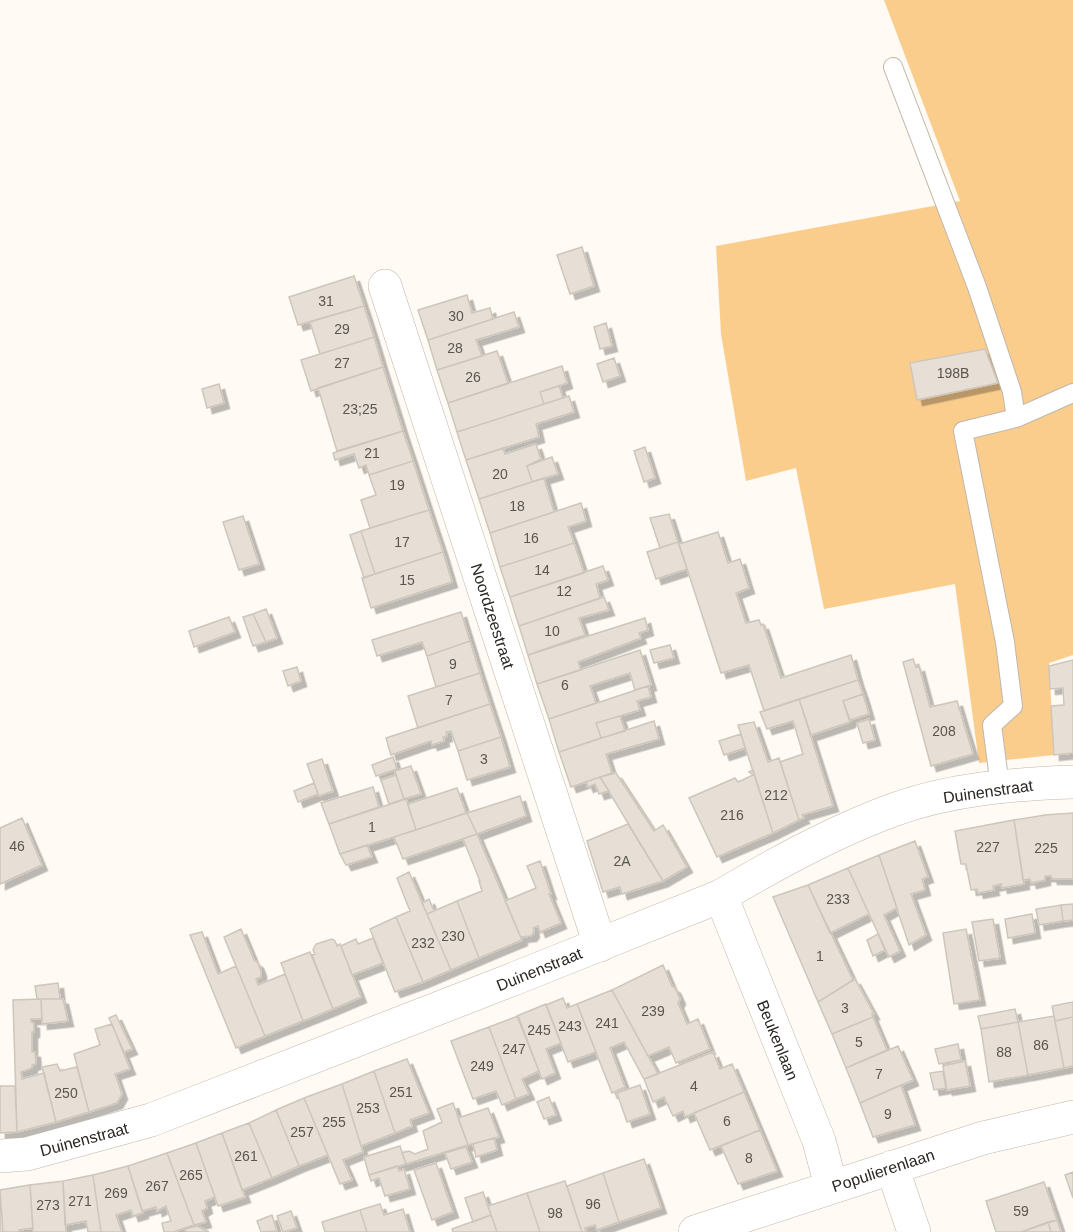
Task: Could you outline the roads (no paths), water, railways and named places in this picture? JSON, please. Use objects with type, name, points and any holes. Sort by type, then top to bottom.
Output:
[{"type":"street","name":"Noordzeestraat","points":[[385,286],[600,945]]},
{"type":"street","name":"Duinenstraat","points":[[0,1156],[27,1154],[151,1120],[245,1085],[721,896],[778,862],[894,810],[955,794],[1000,787],[1073,782]]},
{"type":"street","name":"Beukenlaan","points":[[721,896],[819,1141],[831,1186]]},
{"type":"street","name":"Populierenlaan","points":[[695,1232],[983,1138],[1073,1117]]},
{"type":"street","points":[[892,1167],[914,1232]]},
{"type":"lane","points":[[893,67],[977,287],[1012,392],[1016,418]]},
{"type":"lane","points":[[1000,787],[992,725],[1013,706],[1005,642],[963,430],[1016,418],[1073,393]]}]
